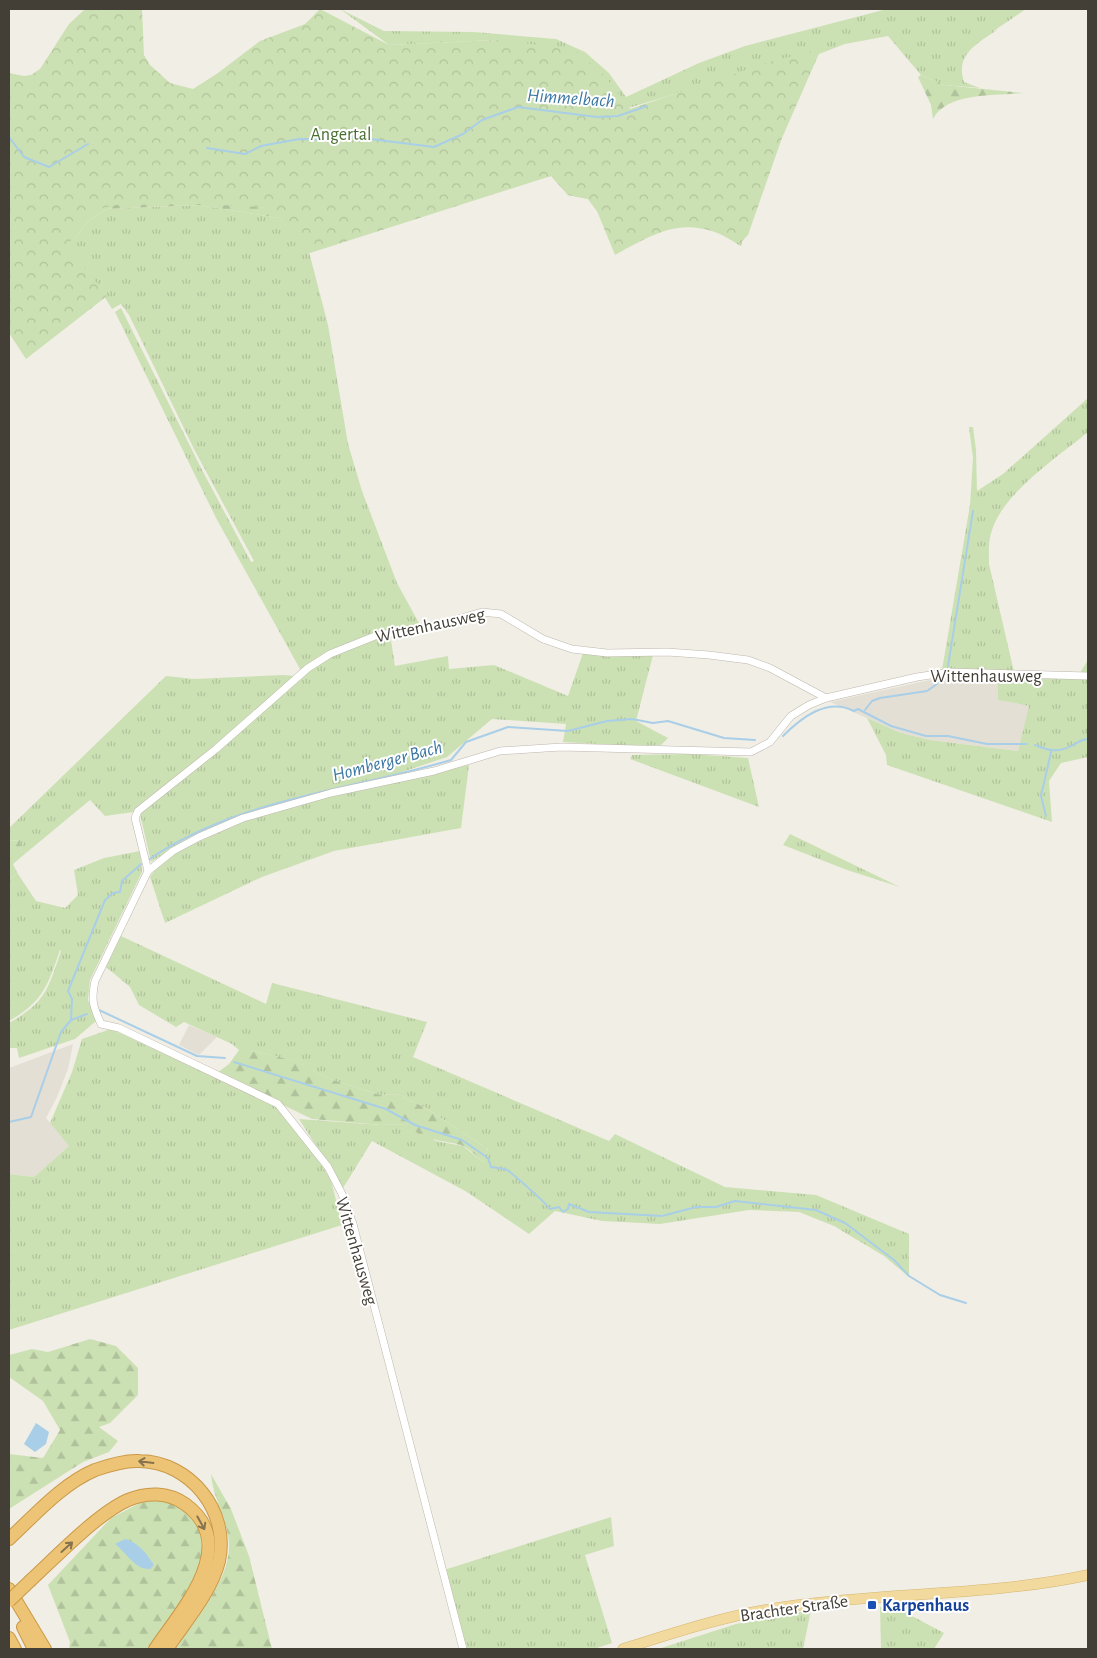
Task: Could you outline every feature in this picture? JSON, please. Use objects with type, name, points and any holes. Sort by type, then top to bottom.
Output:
[{"type":"highway","points":[[10,1538],[70,1485],[94,1471],[114,1464],[140,1461],[160,1464],[176,1470],[190,1480],[205,1496],[215,1513],[220,1536],[220,1552],[215,1574],[208,1587],[167,1649]]},
{"type":"highway","points":[[34,1649],[9,1600],[109,1511],[126,1501],[155,1494],[180,1501],[193,1511],[204,1527],[208,1542],[208,1561],[198,1584],[155,1649]]},
{"type":"highway","points":[[9,1589],[45,1649]]},
{"type":"highway","points":[[9,1638],[15,1649]]},
{"type":"main road","name":"Brachter Straße","points":[[623,1649],[715,1621],[777,1608],[818,1602],[1012,1587],[1088,1575]]},
{"type":"street","name":"Wittenhausweg","points":[[148,871],[136,818],[138,811],[216,749],[308,668],[338,650],[375,636],[444,623],[482,612],[496,612],[543,639],[572,649],[608,653],[684,653],[748,660],[770,668],[826,698]]},
{"type":"street","name":"Wittenhausweg","points":[[463,1649],[353,1224],[342,1194],[328,1167],[278,1104],[111,1025],[101,1024],[95,1012],[91,999],[95,981],[148,871],[173,851],[199,837],[243,818],[331,793],[434,771],[500,751],[561,747],[751,752],[770,742],[791,716],[826,698],[917,676],[950,672],[1088,676]]},
{"type":"shaded area","points":[[952,675],[997,678],[998,700],[1030,706],[1018,751],[930,740],[901,733],[830,702]]},
{"type":"shaded area","points":[[189,1025],[217,1037],[199,1055],[179,1045]]},
{"type":"shaded area","points":[[73,1044],[68,1069],[46,1118],[69,1146],[34,1177],[9,1174],[9,1068]]},
{"type":"green space","name":"Angertal","points":[[85,9],[142,9],[144,55],[150,65],[170,83],[193,89],[218,73],[260,41],[305,24],[320,9],[389,45],[496,40],[574,49],[603,74],[630,109],[769,62],[821,49],[782,138],[748,235],[740,243],[705,229],[676,228],[648,238],[615,255],[597,211],[588,199],[568,195],[551,176],[310,253],[281,216],[262,207],[201,204],[116,205],[94,210],[71,238],[70,249],[107,296],[26,359],[9,333],[9,73],[24,76],[31,75],[40,69],[69,24]]},
{"type":"green space","points":[[340,9],[384,31],[474,32],[556,39],[585,52],[609,73],[626,97],[699,63],[745,46],[887,9],[1026,9],[975,45],[965,57],[962,72],[964,82],[980,88],[944,85],[921,75],[888,36],[845,44],[819,54],[805,71],[747,220],[741,246],[710,230],[695,227],[660,230],[615,244],[597,211],[588,199],[568,195],[551,176],[314,243],[285,210],[232,200],[97,207],[72,242],[89,220],[107,209],[199,205],[279,218],[308,248],[328,325],[348,444],[362,491],[397,583],[420,625],[378,634],[300,669],[216,518],[115,312],[121,308],[201,468],[251,562],[254,561],[194,449],[129,315],[121,304],[112,309],[104,296],[25,354],[9,142],[599,120],[685,91],[625,109],[496,40],[389,45]]},
{"type":"green space","points":[[921,75],[944,85],[1023,93],[986,95],[960,100],[940,110],[933,119],[931,105],[918,77]]},
{"type":"green space","points":[[146,193],[285,210],[309,244],[304,246],[279,218],[199,205],[107,209],[89,220],[72,242],[67,244],[84,216],[93,209]]},
{"type":"green space","points":[[1088,398],[1088,432],[1033,476],[1020,489],[998,516],[992,530],[989,564],[1014,672],[942,670],[970,505],[973,458],[969,427],[973,427],[976,450],[977,491],[1003,474]]},
{"type":"green space","points":[[390,634],[395,666],[448,656],[449,669],[494,665],[568,696],[583,653],[653,655],[636,721],[668,738],[661,745],[632,746],[563,742],[566,724],[492,719],[447,757],[375,781],[286,802],[241,816],[194,835],[151,862],[140,814],[299,677],[341,651]]},
{"type":"green space","points":[[1088,660],[1088,757],[1061,763],[1049,781],[1052,822],[887,765],[886,755],[867,718],[901,733],[930,740],[1018,751],[1029,706],[998,700],[997,678],[1084,679],[1081,671]]},
{"type":"green space","points":[[166,676],[194,679],[296,676],[262,707],[134,812],[105,816],[90,800],[26,853],[21,851],[19,840],[9,841],[9,828]]},
{"type":"green space","points":[[691,754],[748,758],[759,807],[630,759],[632,755]]},
{"type":"green space","points":[[469,765],[461,828],[334,851],[262,877],[165,923],[150,877],[159,864],[174,853],[244,821],[287,806]]},
{"type":"green space","points":[[790,834],[900,887],[847,870],[783,845]]},
{"type":"green space","points":[[20,840],[21,851],[26,853],[13,864],[18,874],[9,879],[9,841]]},
{"type":"green space","points":[[140,851],[142,872],[90,980],[88,1000],[96,1021],[75,1039],[19,1058],[17,1048],[9,1048],[9,1023],[31,1008],[44,993],[49,985],[61,951],[43,992],[30,1007],[9,1021],[9,879],[18,874],[36,901],[65,908],[78,895],[74,870],[104,858]]},
{"type":"green space","points":[[121,936],[266,1004],[272,983],[427,1022],[413,1057],[609,1141],[615,1134],[725,1187],[816,1195],[909,1234],[909,1277],[884,1256],[834,1226],[799,1212],[749,1210],[660,1224],[602,1221],[555,1211],[529,1234],[467,1192],[372,1141],[343,1188],[299,1119],[381,1125],[407,1124],[436,1141],[463,1146],[483,1162],[488,1149],[426,1108],[397,1094],[380,1095],[327,1078],[295,1061],[250,1050],[239,1050],[232,1044],[184,1022],[176,1027],[139,1005],[130,987],[106,967]]},
{"type":"green space","points":[[111,1029],[288,1111],[331,1180],[342,1225],[9,1330],[9,1174],[34,1177],[69,1146],[50,1123],[72,1072],[82,1039]]},
{"type":"green space","points":[[239,1050],[250,1050],[296,1061],[327,1078],[380,1095],[397,1094],[426,1108],[488,1149],[483,1162],[464,1146],[425,1137],[407,1124],[381,1125],[312,1119],[217,1073],[229,1064]]},
{"type":"green space","points":[[90,1339],[116,1346],[138,1368],[138,1395],[110,1423],[99,1427],[118,1441],[109,1452],[83,1462],[9,1509],[9,1454],[43,1458],[60,1430],[43,1401],[9,1377],[9,1355],[32,1349],[48,1352]]},
{"type":"green space","points":[[211,1474],[231,1509],[249,1556],[272,1649],[176,1649],[218,1585],[228,1557],[228,1535]]},
{"type":"green space","points":[[161,1499],[183,1508],[189,1513],[198,1527],[203,1543],[203,1551],[196,1577],[148,1649],[69,1649],[70,1642],[48,1585],[111,1518],[140,1503]]},
{"type":"green space","points":[[611,1517],[614,1546],[585,1555],[612,1643],[594,1649],[466,1649],[444,1570]]},
{"type":"green space","points":[[909,1601],[910,1615],[944,1633],[934,1649],[881,1649],[880,1607]]},
{"type":"green space","points":[[811,1610],[803,1649],[658,1649],[736,1624]]},
{"type":"water","points":[[36,1423],[49,1432],[46,1444],[35,1452],[24,1444]]},
{"type":"water","points":[[125,1539],[138,1545],[145,1552],[154,1565],[150,1569],[145,1569],[135,1564],[115,1544]]},
{"type":"waterway","name":"Himmelbach","points":[[207,148],[245,154],[261,146],[299,139],[333,140],[338,135],[434,147],[463,134],[482,120],[518,107],[597,117],[618,116],[647,106]]},
{"type":"waterway","name":"Himmelbach","points":[[9,137],[24,157],[49,167],[88,144]]},
{"type":"waterway","points":[[948,666],[973,511]]},
{"type":"waterway","points":[[865,710],[872,701],[880,698],[927,691],[937,684],[944,675]]},
{"type":"waterway","name":"Homberger Bach","points":[[783,736],[806,716],[834,706],[854,711],[858,709],[891,726],[926,736],[948,736],[987,744],[1027,744]]},
{"type":"waterway","name":"Homberger Bach","points":[[148,860],[183,839],[257,809],[451,760],[466,742],[508,727],[568,731],[607,721],[632,719],[653,723],[668,721],[724,738],[755,740]]},
{"type":"waterway","name":"Homberger Bach","points":[[1035,745],[1049,750],[1059,750],[1088,739]]},
{"type":"waterway","points":[[1046,816],[1041,796],[1051,752]]},
{"type":"waterway","name":"Homberger Bach","points":[[9,1122],[31,1117],[61,1032],[71,1020],[72,999],[68,991],[105,900],[113,893],[120,892],[122,881],[141,864]]},
{"type":"waterway","points":[[99,1010],[197,1056],[225,1058]]},
{"type":"waterway","points":[[71,1020],[87,1014]]},
{"type":"waterway","points":[[234,1062],[386,1109],[415,1125],[462,1140],[488,1158],[491,1167],[505,1169],[510,1172],[550,1209],[559,1207],[563,1212],[568,1209],[569,1204],[589,1212],[662,1216],[696,1207],[716,1207],[735,1201],[816,1210],[845,1223],[894,1260],[909,1276],[940,1295],[966,1303]]},
{"type":"place","name":"Karpenhaus","points":[[872,1605]]}]
